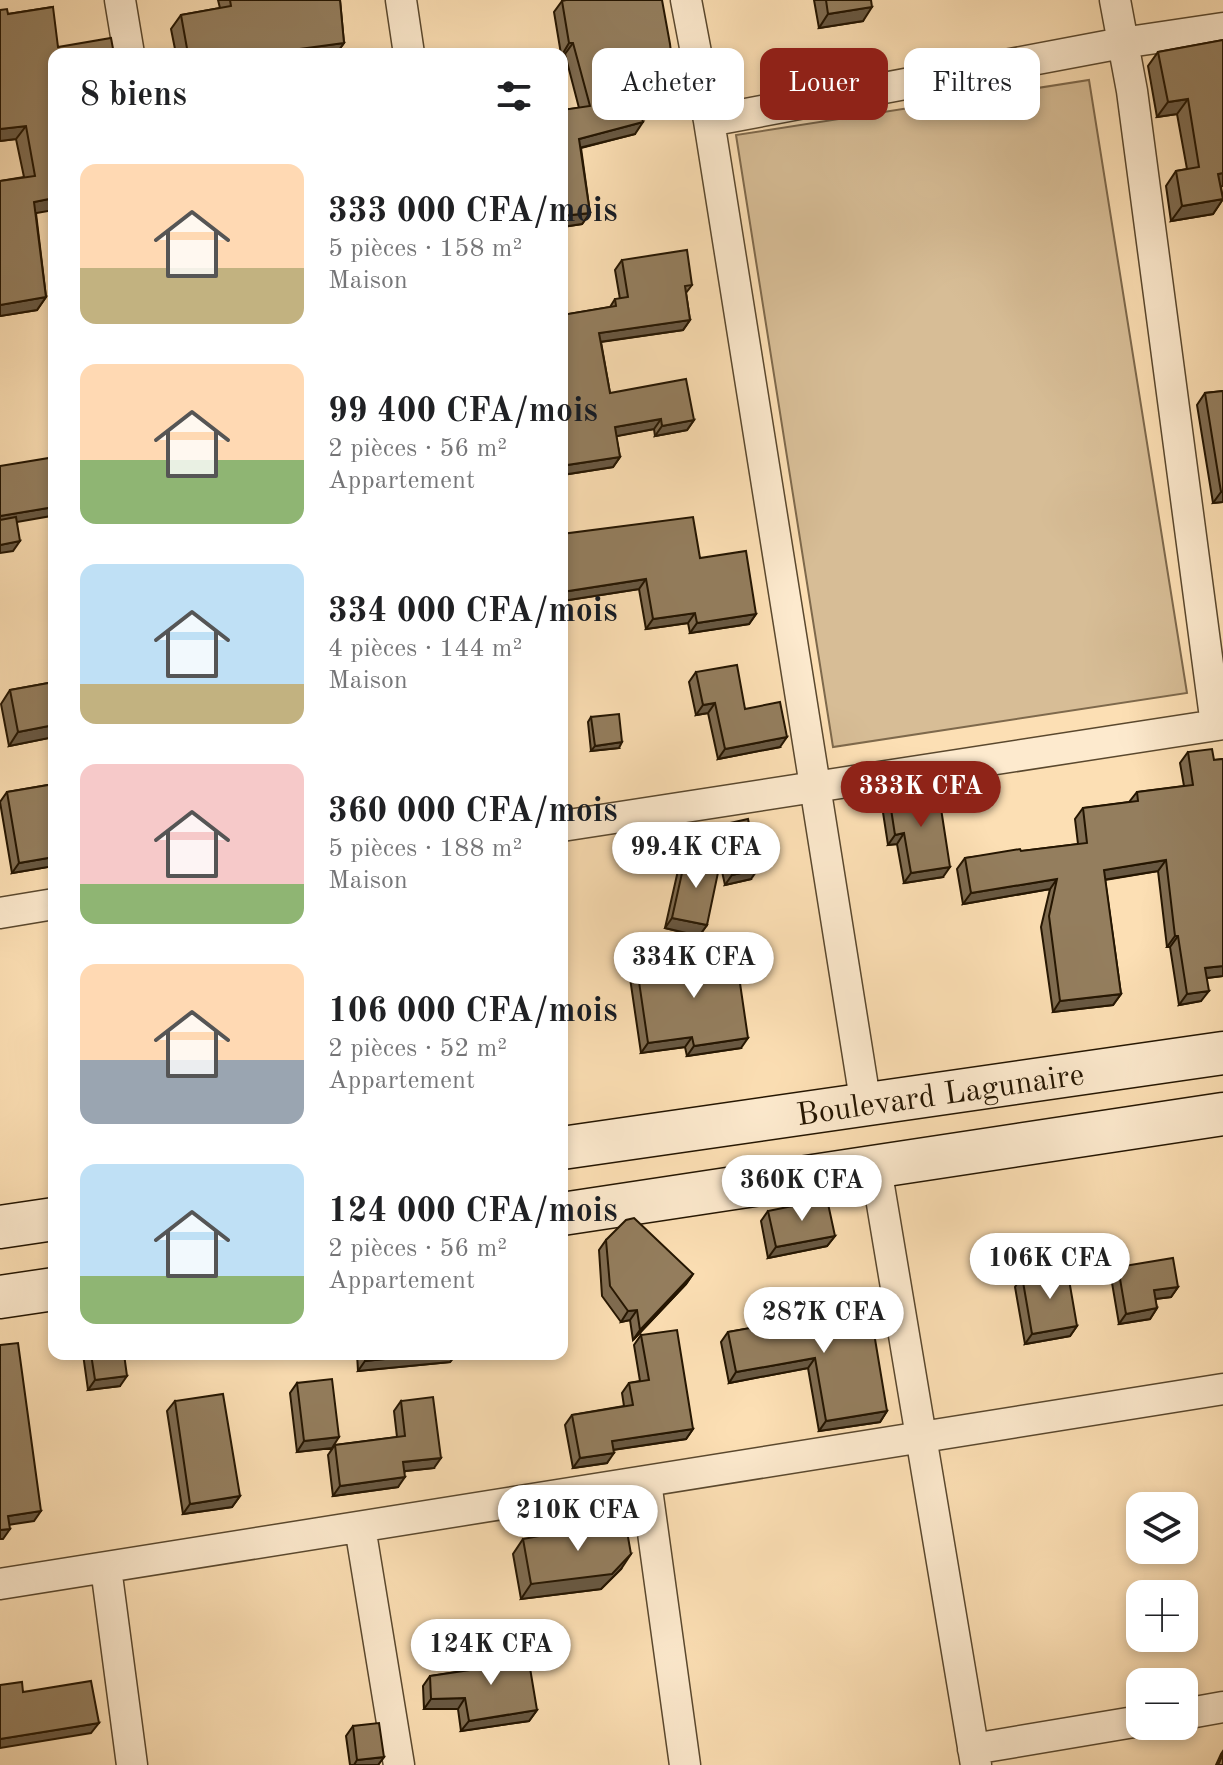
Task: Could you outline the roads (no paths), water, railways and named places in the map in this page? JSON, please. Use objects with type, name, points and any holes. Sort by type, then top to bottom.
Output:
[{"type":"main road","name":"Boulevard Lagunaire","points":[[568,1147],[1223,1053]]},
{"type":"main road","name":"Boulevard Lagunaire","points":[[568,1213],[1223,1114]]},
{"type":"main road","points":[[0,1227],[48,1220]]},
{"type":"main road","points":[[0,1297],[48,1290]]},
{"type":"street","points":[[120,0],[128,48]]},
{"type":"street","points":[[401,0],[408,48]]},
{"type":"street","points":[[686,0],[709,121],[866,1106]]},
{"type":"street","points":[[568,825],[1219,724],[1132,91],[1115,0]]},
{"type":"street","points":[[709,121],[1122,43],[1223,28]]},
{"type":"street","points":[[0,913],[48,905]]},
{"type":"street","points":[[876,1168],[974,1757],[1126,1724]]},
{"type":"street","points":[[0,1584],[1223,1389]]},
{"type":"street","points":[[646,1482],[685,1765]]},
{"type":"street","points":[[360,1527],[399,1765]]},
{"type":"street","points":[[106,1568],[132,1765]]},
{"type":"street","points":[[1198,1711],[1223,1707]]}]
